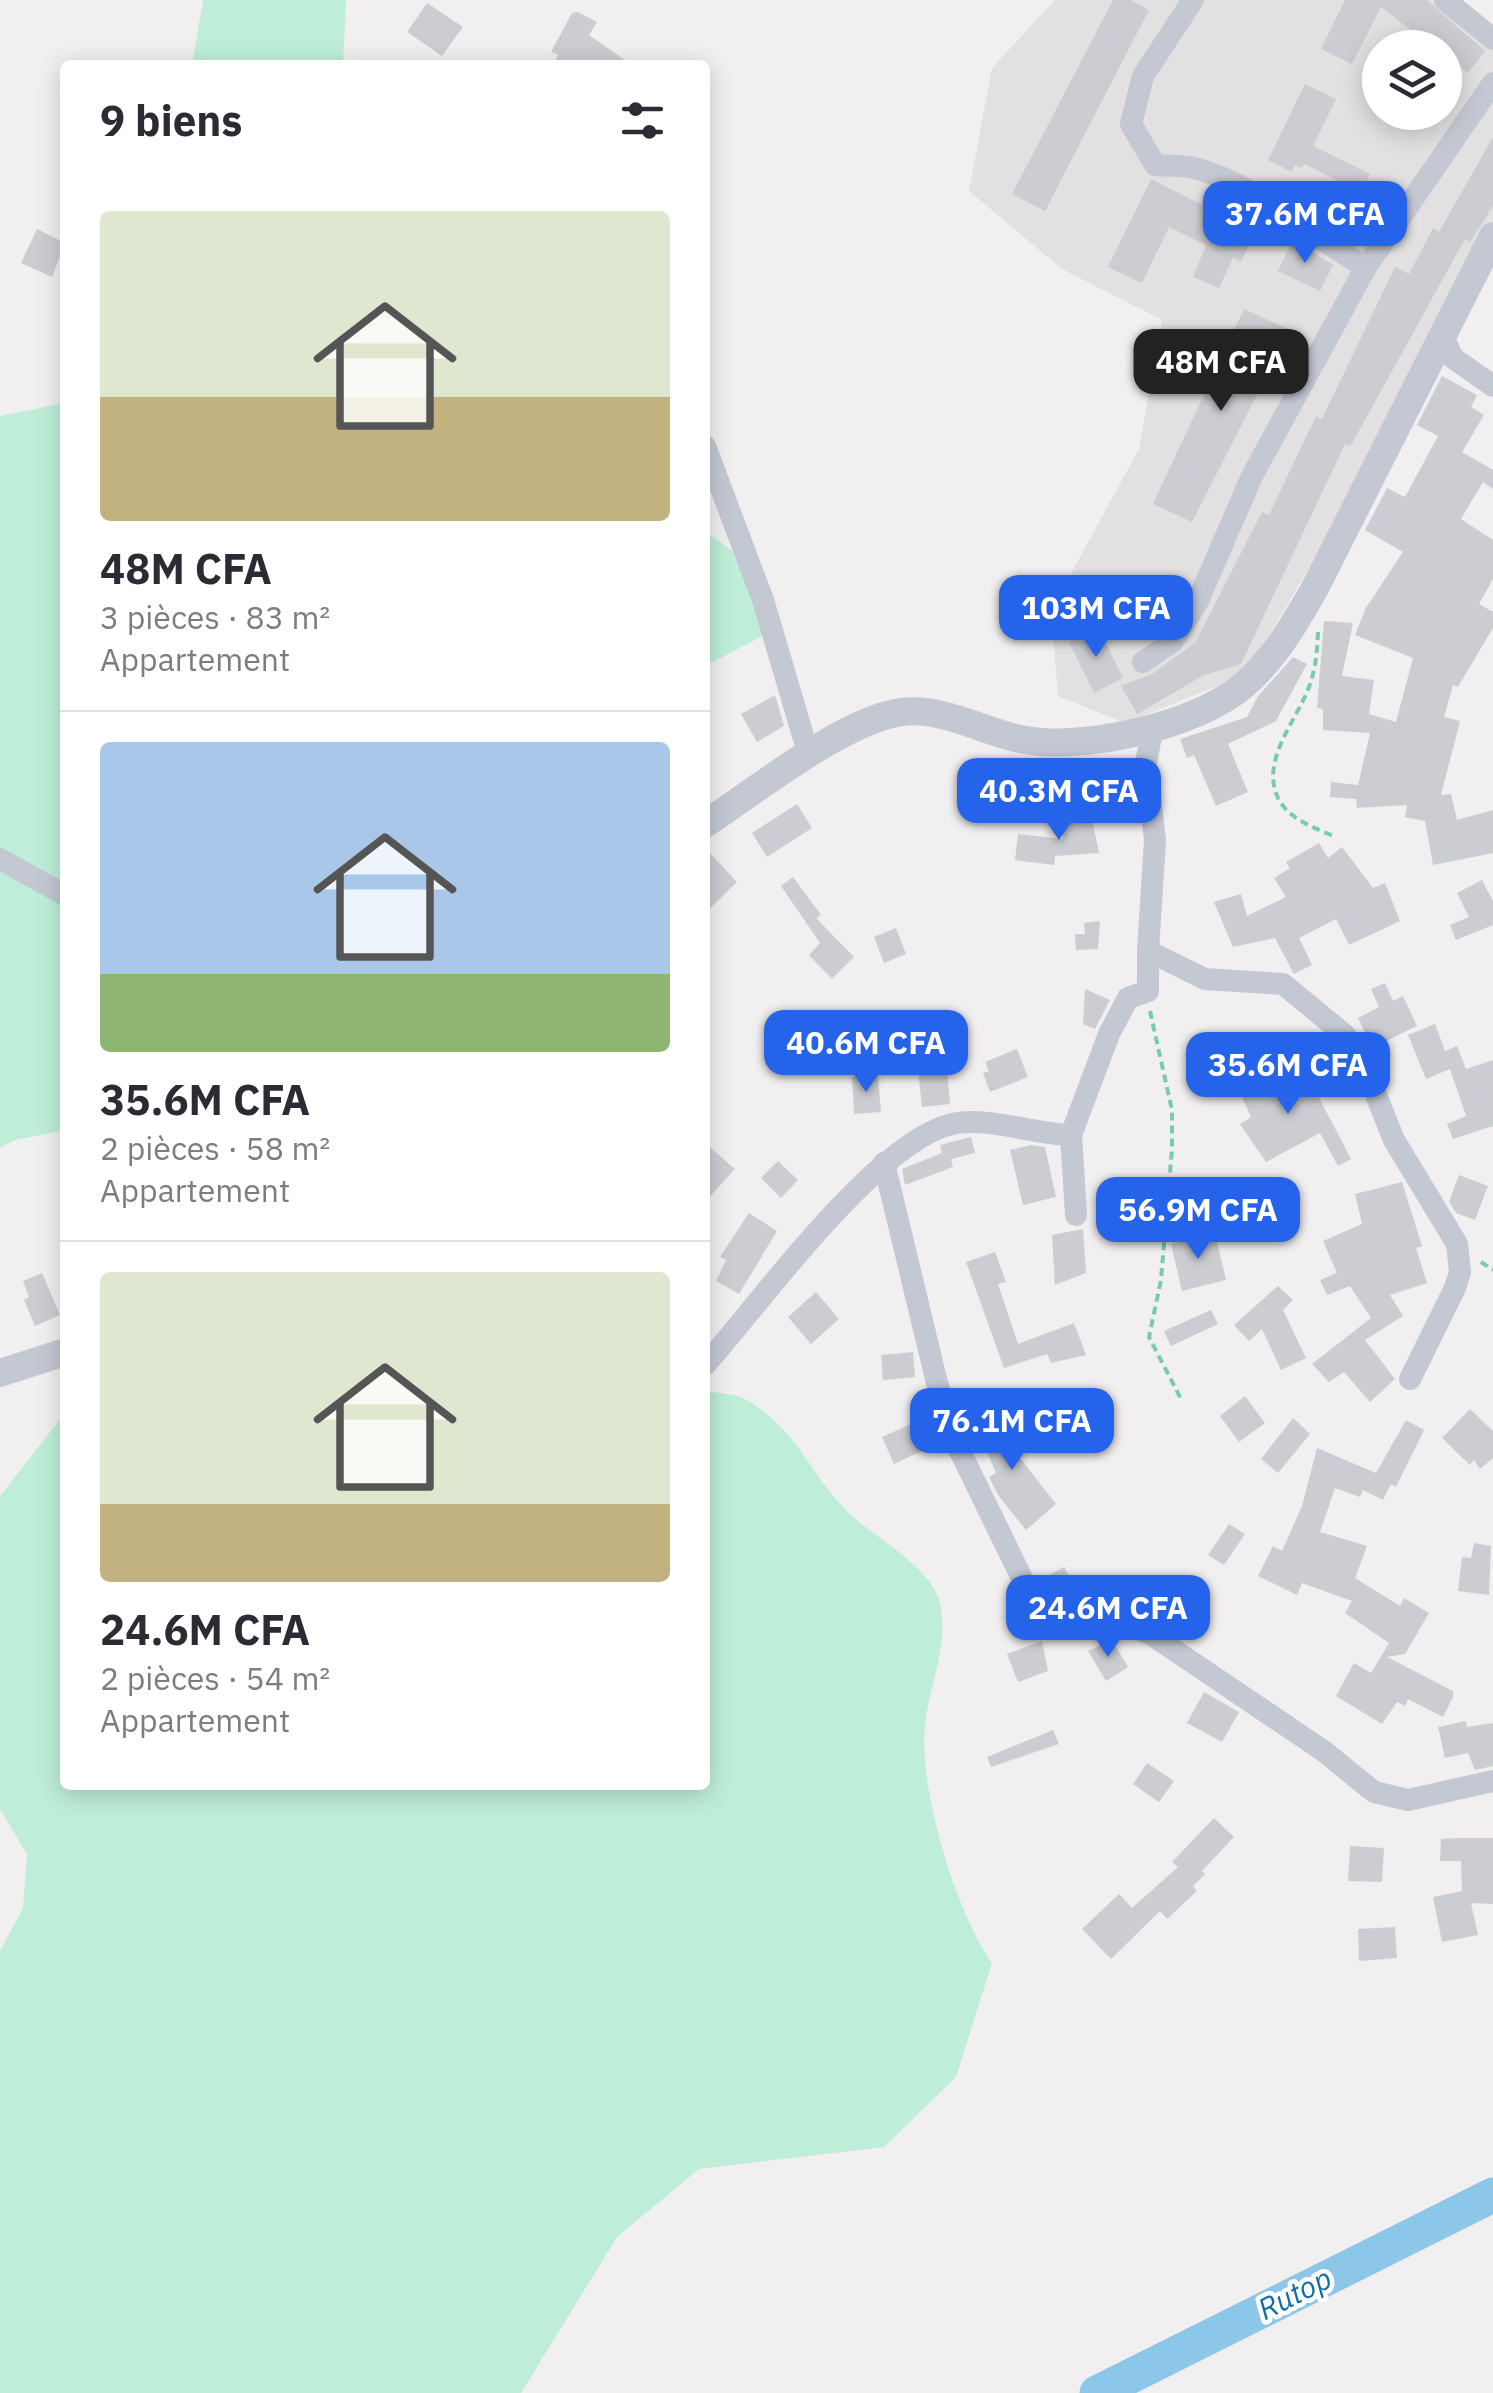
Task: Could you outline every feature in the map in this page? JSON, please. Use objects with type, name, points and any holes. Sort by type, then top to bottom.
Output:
[{"type":"street","points":[[1193,0],[1142,76],[1132,124],[1155,165],[1195,168],[1264,200],[1321,242],[1366,267]]},
{"type":"street","points":[[1446,0],[1493,39]]},
{"type":"street","points":[[1143,662],[1173,641],[1198,603],[1252,476],[1366,267],[1493,83]]},
{"type":"street","points":[[710,821],[876,719],[906,712],[1040,742],[1098,740],[1223,701],[1244,685],[1288,636],[1493,236]]},
{"type":"street","points":[[1442,334],[1453,358],[1493,386]]},
{"type":"street","points":[[710,459],[763,600],[810,756]]},
{"type":"street","points":[[1076,1214],[1071,1135],[1115,1022],[1132,994],[1148,991],[1155,840],[1146,762],[1153,725]]},
{"type":"street","points":[[0,859],[60,892]]},
{"type":"street","points":[[1148,951],[1205,979],[1283,984],[1328,1019],[1364,1065],[1394,1140],[1446,1222],[1461,1262],[1456,1288],[1410,1379]]},
{"type":"street","points":[[710,1359],[837,1209],[884,1163],[954,1123],[1071,1135]]},
{"type":"street","points":[[884,1163],[937,1383],[956,1443],[1042,1614],[1072,1628],[1127,1624],[1152,1635],[1325,1752],[1374,1792],[1393,1800],[1493,1781]]},
{"type":"street","points":[[0,1374],[60,1354]]},
{"type":"path","points":[[1315,588],[1316,663],[1308,691],[1284,732],[1274,780],[1278,798],[1290,813],[1336,838]]},
{"type":"path","points":[[1148,991],[1172,1130],[1161,1280],[1150,1337],[1182,1398]]},
{"type":"shaded area","points":[[1055,0],[1443,0],[1493,39],[1493,220],[1309,568],[1245,675],[1125,723],[1058,696],[1051,610],[1139,449],[1162,320],[1062,269],[969,191],[992,68]]},
{"type":"green space","points":[[203,0],[346,0],[343,60],[193,60]]},
{"type":"green space","points":[[60,404],[60,1131],[15,1140],[0,1148],[0,416]]},
{"type":"green space","points":[[710,535],[731,550],[763,584],[782,626],[710,663]]},
{"type":"green space","points":[[710,1392],[744,1399],[781,1427],[837,1500],[911,1562],[938,1597],[942,1628],[925,1725],[927,1781],[953,1882],[978,1941],[992,1963],[956,2077],[884,2147],[699,2169],[617,2237],[521,2393],[0,2393],[0,1951],[23,1908],[27,1854],[0,1809],[0,1496],[60,1419],[60,1790],[710,1790]]},
{"type":"building","points":[[1113,0],[1131,0],[1149,10],[1045,211],[1012,194]]},
{"type":"building","points":[[1345,0],[1427,0],[1461,30],[1411,30],[1381,7],[1369,30],[1362,30],[1362,44],[1352,64],[1321,49]]},
{"type":"building","points":[[427,3],[463,27],[442,56],[407,32]]},
{"type":"building","points":[[572,13],[597,22],[589,35],[625,60],[556,60],[558,55],[551,52]]},
{"type":"building","points":[[1462,31],[1485,51],[1468,73],[1462,68]]},
{"type":"building","points":[[1305,84],[1336,99],[1313,146],[1370,174],[1361,192],[1304,164],[1302,168],[1295,165],[1292,172],[1268,160]]},
{"type":"building","points":[[1493,137],[1493,206],[1470,242],[1465,239],[1350,447],[1345,444],[1241,664],[1204,675],[1137,714],[1121,686],[1152,674],[1195,643],[1262,512],[1269,515],[1316,416],[1322,419],[1395,267],[1409,274],[1433,228],[1439,232]]},
{"type":"building","points":[[1151,179],[1234,221],[1240,209],[1253,216],[1247,227],[1255,231],[1241,262],[1233,258],[1219,288],[1193,277],[1206,245],[1169,227],[1142,283],[1108,267]]},
{"type":"building","points":[[37,229],[60,240],[60,256],[52,277],[21,263]]},
{"type":"building","points":[[1293,239],[1333,265],[1320,291],[1278,271]]},
{"type":"building","points":[[1244,309],[1290,330],[1192,522],[1153,504]]},
{"type":"building","points":[[1442,376],[1477,395],[1471,407],[1484,415],[1462,452],[1493,470],[1493,489],[1483,482],[1461,519],[1493,540],[1493,579],[1479,604],[1493,612],[1493,628],[1458,687],[1453,685],[1444,717],[1460,721],[1441,795],[1451,794],[1457,820],[1493,810],[1493,853],[1433,865],[1425,821],[1405,817],[1407,805],[1357,808],[1356,799],[1330,797],[1331,782],[1358,785],[1370,733],[1323,730],[1323,709],[1317,708],[1324,621],[1353,623],[1342,676],[1374,680],[1369,714],[1396,722],[1413,658],[1355,635],[1366,608],[1403,552],[1365,530],[1387,488],[1405,497],[1438,436],[1417,425]]},
{"type":"building","points":[[1098,627],[1123,678],[1094,693],[1069,642]]},
{"type":"building","points":[[1293,657],[1307,664],[1276,721],[1228,744],[1248,792],[1216,806],[1194,755],[1187,758],[1180,739],[1247,717],[1258,696]]},
{"type":"building","points":[[775,695],[784,726],[757,742],[741,714]]},
{"type":"building","points":[[797,804],[812,828],[767,857],[752,833]]},
{"type":"building","points":[[1092,819],[1099,853],[1055,856],[1054,865],[1015,860],[1018,834],[1063,839],[1062,821]]},
{"type":"building","points":[[1319,843],[1328,858],[1342,847],[1373,888],[1385,883],[1400,921],[1349,945],[1336,919],[1299,938],[1312,965],[1294,974],[1275,938],[1233,947],[1214,902],[1241,894],[1247,916],[1286,897],[1274,878],[1290,868],[1286,862]]},
{"type":"building","points":[[710,853],[737,882],[710,908]]},
{"type":"building","points":[[793,877],[821,915],[816,918],[854,957],[832,979],[809,955],[820,943],[781,886]]},
{"type":"building","points":[[1482,880],[1493,901],[1493,925],[1456,940],[1450,925],[1469,917],[1457,893]]},
{"type":"building","points":[[1100,921],[1098,949],[1076,950],[1075,934],[1085,934],[1084,923]]},
{"type":"building","points":[[896,928],[906,954],[884,963],[874,937]]},
{"type":"building","points":[[1385,983],[1393,1001],[1403,996],[1417,1026],[1372,1048],[1358,1018],[1379,1007],[1371,989]]},
{"type":"building","points":[[1085,989],[1110,1000],[1095,1029],[1083,1024]]},
{"type":"building","points":[[1435,1024],[1445,1051],[1457,1046],[1466,1069],[1493,1060],[1493,1126],[1453,1139],[1447,1124],[1466,1116],[1450,1069],[1426,1079],[1408,1035]]},
{"type":"building","points":[[1017,1049],[1028,1077],[990,1092],[983,1073],[989,1071],[985,1062]]},
{"type":"building","points":[[946,1058],[950,1104],[922,1107],[917,1061]]},
{"type":"building","points":[[1305,1071],[1351,1159],[1338,1166],[1320,1133],[1266,1162],[1240,1124],[1251,1117],[1237,1086],[1258,1077],[1263,1088]]},
{"type":"building","points":[[878,1075],[881,1112],[854,1114],[852,1077]]},
{"type":"building","points":[[971,1137],[975,1153],[951,1159],[953,1167],[905,1185],[902,1169],[942,1153],[940,1145]]},
{"type":"building","points":[[1031,1145],[1045,1147],[1056,1197],[1023,1205],[1010,1150]]},
{"type":"building","points":[[710,1147],[735,1169],[710,1196]]},
{"type":"building","points":[[778,1161],[798,1180],[781,1198],[761,1178]]},
{"type":"building","points":[[1459,1175],[1488,1186],[1475,1220],[1456,1213],[1449,1202]]},
{"type":"building","points":[[1402,1182],[1422,1246],[1416,1248],[1427,1283],[1390,1295],[1403,1316],[1365,1340],[1395,1379],[1370,1402],[1344,1372],[1329,1382],[1312,1364],[1371,1318],[1350,1286],[1327,1295],[1320,1280],[1337,1273],[1323,1241],[1362,1224],[1355,1194]]},
{"type":"building","points":[[749,1213],[777,1231],[739,1294],[716,1281],[726,1260],[720,1257]]},
{"type":"building","points":[[1083,1229],[1086,1273],[1055,1285],[1052,1235]]},
{"type":"building","points":[[1215,1233],[1226,1280],[1182,1291],[1171,1244]]},
{"type":"building","points":[[995,1252],[1006,1282],[998,1284],[1018,1344],[1074,1323],[1086,1355],[1051,1363],[1047,1354],[1004,1368],[966,1262]]},
{"type":"building","points":[[42,1273],[60,1315],[35,1326],[24,1300],[29,1297],[23,1281]]},
{"type":"building","points":[[1278,1286],[1293,1300],[1283,1310],[1306,1358],[1281,1370],[1262,1329],[1249,1341],[1234,1325]]},
{"type":"building","points":[[816,1292],[839,1319],[811,1344],[788,1317]]},
{"type":"building","points":[[1211,1310],[1218,1324],[1171,1346],[1164,1331]]},
{"type":"building","points":[[913,1352],[915,1377],[883,1380],[881,1355]]},
{"type":"building","points":[[1245,1396],[1265,1423],[1239,1442],[1220,1416]]},
{"type":"building","points":[[998,1409],[1020,1458],[1056,1504],[1026,1530],[989,1477],[996,1473],[973,1420]]},
{"type":"building","points":[[1470,1409],[1493,1431],[1493,1458],[1480,1469],[1474,1460],[1470,1465],[1442,1438]]},
{"type":"building","points":[[1293,1418],[1310,1434],[1278,1473],[1261,1459]]},
{"type":"building","points":[[1406,1420],[1424,1430],[1396,1487],[1391,1484],[1383,1500],[1363,1490],[1360,1497],[1335,1488],[1320,1532],[1367,1546],[1355,1578],[1400,1606],[1404,1598],[1429,1613],[1405,1654],[1387,1657],[1453,1691],[1453,1697],[1443,1717],[1408,1699],[1405,1706],[1397,1702],[1382,1724],[1336,1696],[1354,1663],[1371,1673],[1389,1643],[1345,1613],[1352,1601],[1302,1583],[1297,1595],[1258,1576],[1273,1546],[1282,1551],[1302,1506],[1317,1448],[1376,1473]]},
{"type":"building","points":[[913,1423],[926,1449],[894,1464],[882,1437]]},
{"type":"building","points":[[1229,1524],[1245,1534],[1224,1565],[1208,1555]]},
{"type":"building","points":[[1474,1543],[1491,1546],[1489,1595],[1458,1591],[1462,1557],[1471,1558]]},
{"type":"building","points":[[1064,1567],[1079,1593],[1088,1590],[1093,1603],[1073,1612],[1062,1607],[1048,1576]]},
{"type":"building","points":[[1112,1640],[1128,1667],[1106,1681],[1088,1651]]},
{"type":"building","points":[[1042,1641],[1048,1671],[1018,1682],[1007,1654]]},
{"type":"building","points":[[1204,1692],[1239,1712],[1222,1742],[1187,1723]]},
{"type":"building","points":[[1466,1721],[1467,1727],[1493,1723],[1493,1766],[1475,1770],[1468,1753],[1445,1758],[1438,1727]]},
{"type":"building","points":[[1053,1730],[1059,1744],[991,1767],[987,1757]]},
{"type":"building","points":[[1147,1763],[1174,1781],[1159,1802],[1133,1784]]},
{"type":"building","points":[[1214,1818],[1234,1837],[1202,1871],[1205,1874],[1193,1886],[1197,1891],[1167,1919],[1160,1911],[1111,1959],[1082,1929],[1119,1894],[1132,1908],[1178,1867],[1172,1862]]},
{"type":"building","points":[[1493,1838],[1493,1904],[1471,1903],[1478,1935],[1442,1942],[1433,1897],[1462,1891],[1461,1861],[1440,1861],[1441,1839]]},
{"type":"building","points":[[1350,1846],[1384,1848],[1382,1882],[1348,1881]]},
{"type":"building","points":[[1395,1927],[1397,1958],[1359,1961],[1358,1929]]},
{"type":"waterway","name":"Rutop","points":[[1097,2393],[1493,2195]]}]
